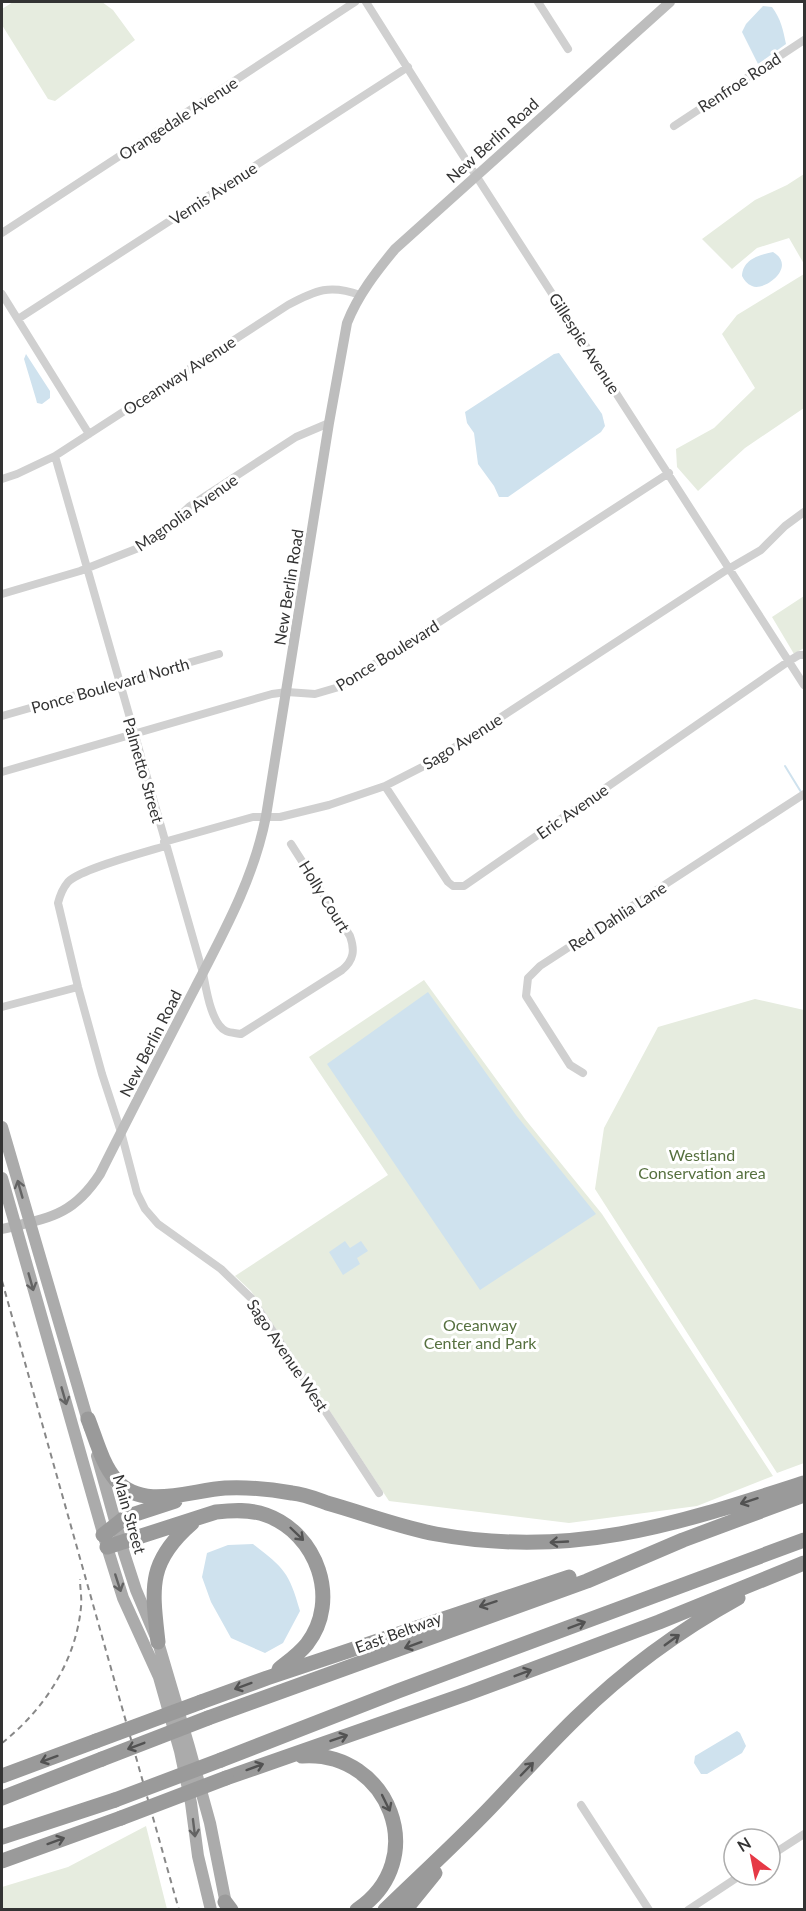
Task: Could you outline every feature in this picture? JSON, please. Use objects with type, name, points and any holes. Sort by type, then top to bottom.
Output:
[{"type":"highway","points":[[88,1419],[106,1463],[117,1481],[134,1494],[164,1497],[224,1488],[295,1493],[435,1534],[484,1540],[538,1543],[586,1540],[653,1529],[804,1483]]},
{"type":"highway","points":[[111,1537],[126,1517],[224,1488]]},
{"type":"highway","name":"East Beltway","points":[[2,1798],[208,1718],[587,1581],[683,1540],[804,1495]]},
{"type":"highway","points":[[111,1537],[230,1510],[245,1510],[266,1515],[292,1529],[304,1541],[316,1560],[323,1582],[322,1608],[315,1630],[307,1644],[294,1658],[267,1677]]},
{"type":"highway","points":[[158,1642],[153,1592],[155,1576],[166,1549],[196,1519]]},
{"type":"highway","points":[[2,1776],[267,1677],[683,1540]]},
{"type":"highway","points":[[2,1837],[114,1800],[398,1691],[804,1540]]},
{"type":"highway","points":[[2,1862],[284,1757],[469,1693],[659,1622],[804,1564]]},
{"type":"highway","points":[[385,1910],[486,1812],[576,1718],[623,1677],[717,1610],[766,1582],[804,1564]]},
{"type":"highway","points":[[284,1757],[323,1756],[342,1760],[358,1769],[372,1781],[385,1798],[396,1836],[393,1860],[377,1891],[357,1910]]},
{"type":"highway","points":[[405,1910],[486,1812]]},
{"type":"main road","name":"Main Street","points":[[2,1127],[88,1419],[123,1598],[159,1677],[180,1751],[191,1803],[198,1856],[211,1910]]},
{"type":"main road","name":"Main Street","points":[[2,1178],[111,1537],[158,1642],[210,1823],[228,1907]]},
{"type":"street","name":"Orangedale Avenue","points":[[2,234],[355,2]]},
{"type":"street","name":"Gillespie Avenue","points":[[366,2],[804,685]]},
{"type":"street","points":[[538,2],[568,49]]},
{"type":"street","name":"New Berlin Road","points":[[2,1229],[52,1217],[68,1209],[83,1198],[100,1174],[203,973],[251,872],[266,816],[347,323],[360,295],[395,249],[667,2]]},
{"type":"street","name":"Renfroe Road","points":[[674,126],[804,40]]},
{"type":"street","name":"Vernis Avenue","points":[[18,319],[408,67]]},
{"type":"street","name":"Oceanway Avenue","points":[[2,479],[55,456],[288,305],[314,291],[334,288],[360,295]]},
{"type":"street","points":[[2,294],[89,434]]},
{"type":"street","name":"Magnolia Avenue","points":[[2,594],[86,568],[141,547],[161,533],[190,506],[296,437],[329,423]]},
{"type":"street","name":"Palmetto Street","points":[[55,456],[214,1014],[219,1025],[227,1032],[241,1034],[272,1015]]},
{"type":"street","name":"Ponce Boulevard","points":[[2,772],[133,733],[287,692],[315,693],[339,687],[669,473]]},
{"type":"street","name":"Sago Avenue","points":[[58,903],[69,880],[84,872],[253,817],[280,817],[329,805],[385,786],[432,762],[761,549],[804,512]]},
{"type":"street","name":"Ponce Boulevard North","points":[[2,716],[219,654]]},
{"type":"street","name":"Eric Avenue","points":[[385,786],[448,882],[453,886],[464,886],[789,661],[799,655],[804,655]]},
{"type":"street","name":"Red Dahlia Lane","points":[[583,1073],[570,1065],[526,996],[528,978],[540,966],[804,794]]},
{"type":"street","name":"Holly Court","points":[[272,1015],[342,970],[353,956],[354,947],[350,936],[291,844]]},
{"type":"street","name":"Sago Avenue West","points":[[58,903],[102,1074],[121,1132],[137,1193],[145,1209],[158,1224],[221,1269],[251,1298],[379,1493]]},
{"type":"street","points":[[2,1007],[78,987]]},
{"type":"street","points":[[581,1805],[648,1910]]},
{"type":"street","points":[[782,1848],[804,1834]]},
{"type":"street","points":[[688,1910],[723,1887]]},
{"type":"green space","points":[[13,2],[102,2],[113,10],[135,40],[55,101],[48,99],[2,25],[2,9]]},
{"type":"green space","points":[[804,174],[804,264],[789,238],[757,248],[732,269],[702,239],[755,200]]},
{"type":"green space","points":[[804,274],[804,408],[745,448],[698,491],[677,467],[676,449],[714,428],[755,388],[722,334],[737,315]]},
{"type":"green space","points":[[804,596],[804,648],[794,654],[772,617]]},
{"type":"green space","name":"Oceanway Center and Park","points":[[424,980],[525,1119],[602,1214],[773,1476],[697,1506],[569,1523],[389,1501],[251,1291],[235,1276],[388,1175],[309,1057]]},
{"type":"green space","name":"Westland Conservation area","points":[[755,999],[804,1010],[804,1463],[777,1473],[595,1189],[604,1128],[658,1027]]},
{"type":"green space","points":[[146,1826],[167,1909],[2,1909],[2,1887],[68,1867]]},
{"type":"water","points":[[763,6],[772,7],[775,11],[786,44],[758,64],[742,32],[746,24]]},
{"type":"water","points":[[773,252],[780,258],[782,264],[781,271],[776,277],[771,282],[757,287],[747,283],[742,276],[745,266],[757,256]]},
{"type":"water","points":[[559,353],[602,414],[605,426],[601,432],[508,497],[499,497],[478,464],[474,433],[467,423],[465,412],[554,354]]},
{"type":"water","points":[[26,354],[50,391],[50,398],[42,404],[37,403],[24,359]]},
{"type":"water","points":[[428,992],[516,1115],[596,1214],[480,1290],[327,1064]]},
{"type":"water","points":[[345,1241],[350,1248],[361,1241],[368,1251],[357,1258],[360,1264],[343,1275],[329,1252]]},
{"type":"water","points":[[253,1544],[279,1565],[284,1572],[300,1611],[283,1643],[265,1653],[231,1638],[211,1602],[202,1577],[207,1553],[228,1545]]},
{"type":"water","points":[[737,1731],[746,1746],[742,1753],[707,1774],[701,1774],[694,1763],[695,1756]]},
{"type":"waterway","points":[[785,766],[801,792]]},
{"type":"railway","points":[[2,1281],[179,1910]]},
{"type":"railway","points":[[2,1743],[44,1700],[65,1665],[78,1627],[81,1604],[80,1579]]}]
